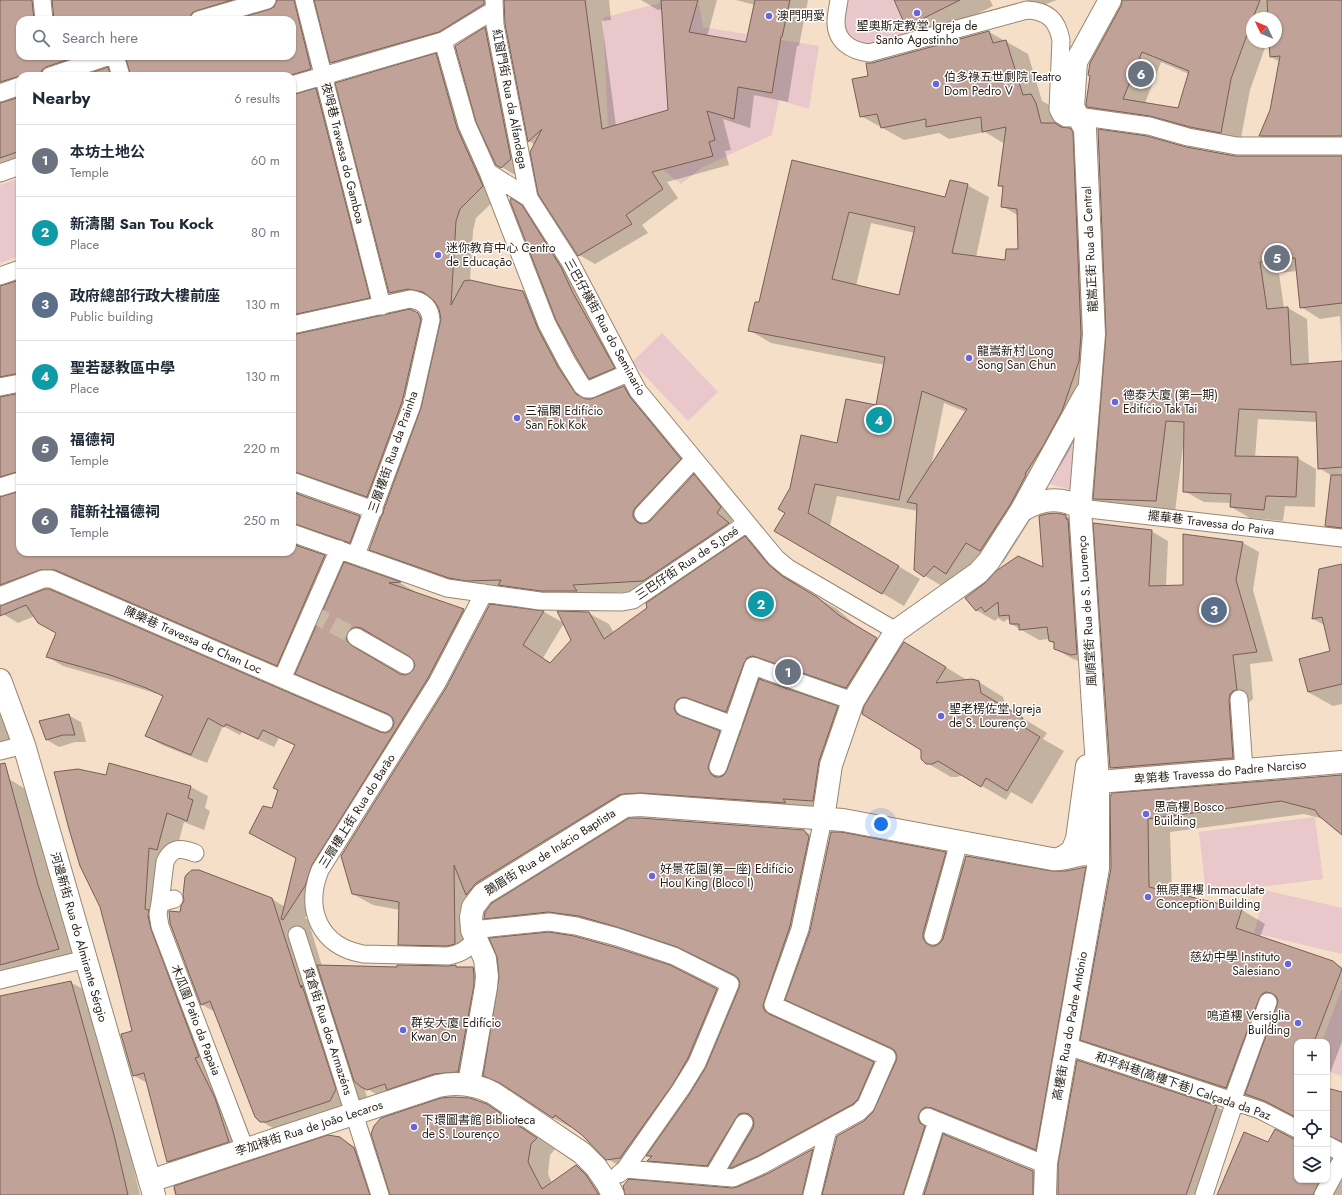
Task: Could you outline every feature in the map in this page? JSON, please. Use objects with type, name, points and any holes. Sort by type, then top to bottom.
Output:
[{"type":"street","points":[[42,0],[44,16]]},
{"type":"street","points":[[213,16],[267,0]]},
{"type":"street","name":"夜呣巷 Travessa do Gamboa","points":[[304,0],[382,306]]},
{"type":"street","points":[[839,0],[836,22],[837,32],[842,41],[849,48],[859,52],[869,53],[1027,10],[1047,14],[1054,21],[1059,30],[1061,40],[1058,109],[1063,117],[1084,117],[1149,126],[1188,137],[1237,146],[1342,146]]},
{"type":"street","name":"龍嵩正街 Rua da Central","points":[[1080,508],[1094,334],[1085,129],[1074,107],[1076,62],[1110,0]]},
{"type":"street","points":[[296,84],[442,41],[494,5]]},
{"type":"street","name":"紅窗門街 Rua da Alfandega","points":[[494,5],[496,25],[529,198]]},
{"type":"street","points":[[442,41],[468,125],[488,172],[547,324],[567,362],[582,386],[586,389],[591,389],[628,373]]},
{"type":"street","points":[[62,72],[98,60]]},
{"type":"street","points":[[116,60],[120,72]]},
{"type":"street","points":[[0,93],[16,87]]},
{"type":"street","points":[[0,173],[16,167]]},
{"type":"street","name":"三巴仔橫街 Rua do Seminario","points":[[488,172],[529,198],[570,262],[638,391],[776,558],[788,568],[896,631]]},
{"type":"street","points":[[0,276],[16,270]]},
{"type":"street","name":"三層樓街 Rua da Prainha","points":[[356,555],[412,405],[431,320],[430,313],[423,303],[410,299],[382,306]]},
{"type":"street","points":[[296,324],[382,306]]},
{"type":"street","points":[[0,387],[16,384]]},
{"type":"street","points":[[625,1169],[733,1178],[762,1165],[859,1112],[866,1105],[887,1057],[773,1005],[800,929],[823,819],[831,765],[853,701],[896,631],[978,573],[992,557],[1021,511],[1090,386]]},
{"type":"street","points":[[643,514],[694,459]]},
{"type":"street","points":[[0,487],[16,482]]},
{"type":"street","points":[[296,482],[374,510]]},
{"type":"street","points":[[1021,511],[1037,503],[1054,500],[1072,503],[1080,508]]},
{"type":"street","name":"擺華巷 Travessa do Paiva","points":[[1080,508],[1342,538]]},
{"type":"street","name":"風順堂街 Rua de S. Lourenço","points":[[823,819],[843,820],[1048,859],[1062,859],[1084,853],[1098,857],[1098,782],[1080,508]]},
{"type":"street","name":"三巴仔街 Rua de S.José","points":[[296,533],[447,588],[540,601],[622,602],[633,600],[747,522]]},
{"type":"street","points":[[282,679],[339,549]]},
{"type":"street","name":"陳樂巷 Travessa de Chan Loc","points":[[0,596],[43,579],[51,579],[384,724]]},
{"type":"street","name":"三層樓上街 Rua do Barão","points":[[474,933],[471,944],[458,954],[448,956],[363,954],[354,952],[338,944],[324,932],[316,915],[313,897],[314,888],[320,870],[437,683],[484,593]]},
{"type":"street","points":[[356,637],[405,665]]},
{"type":"street","points":[[718,767],[753,666],[853,701]]},
{"type":"street","name":"河邊新街 Rua do Almirante Sérgio","points":[[0,680],[24,746],[152,1188]]},
{"type":"street","points":[[1239,699],[1244,770]]},
{"type":"street","points":[[684,707],[733,725]]},
{"type":"street","name":"風順堂街 Rua de S. Lourenço","points":[[1048,859],[1061,858],[1069,854],[1077,840],[1094,713]]},
{"type":"street","points":[[0,752],[24,746]]},
{"type":"street","name":"卑第巷 Travessa do Padre Narciso","points":[[1098,782],[1342,762]]},
{"type":"street","name":"鵝眉街 Rua de Inácio Baptista","points":[[474,933],[471,917],[473,907],[483,894],[624,806],[640,805],[823,819]]},
{"type":"street","points":[[933,936],[959,842]]},
{"type":"street","name":"木瓜圍 Patio da Papaia","points":[[196,853],[182,849],[174,851],[169,855],[165,862],[167,901],[158,914],[160,926],[246,1149]]},
{"type":"street","name":"高樓街 Rua do Padre António","points":[[1045,1195],[1046,1165],[1098,868],[1098,857]]},
{"type":"street","points":[[549,922],[576,926],[617,937],[674,956],[730,984],[697,1063],[682,1089],[610,1189],[596,1167],[582,1153],[493,1093],[469,1084],[487,981],[485,959],[474,933],[549,922]]},
{"type":"street","name":"貨倉街 Rua dos Armazéns","points":[[297,935],[380,1195]]},
{"type":"street","points":[[0,980],[86,959]]},
{"type":"street","points":[[1204,1195],[1268,1002]]},
{"type":"street","name":"和平斜巷(高樓下巷) Calçada da Paz","points":[[1067,1046],[1260,1110],[1294,1127]]},
{"type":"street","name":"李加祿街 Rua de João Lecaros","points":[[152,1188],[246,1149],[438,1086],[469,1084]]},
{"type":"street","points":[[913,1195],[932,1119],[1046,1165]]},
{"type":"street","points":[[713,1176],[744,1123]]},
{"type":"street","points":[[812,1195],[828,1129]]},
{"type":"street","points":[[1323,1195],[1340,1159],[1329,1147]]},
{"type":"shaded area","points":[[845,0],[893,0],[910,35],[870,46],[854,43],[844,30]]},
{"type":"shaded area","points":[[663,2],[699,5],[703,27],[819,46],[809,109],[779,100],[772,135],[703,167],[681,184],[608,127],[603,18]]},
{"type":"shaded area","points":[[16,179],[16,257],[0,263],[0,185]]},
{"type":"shaded area","points":[[662,333],[718,392],[688,421],[632,362]]},
{"type":"shaded area","points":[[1071,445],[1075,448],[1072,490],[1049,484],[1068,447]]},
{"type":"shaded area","points":[[1315,817],[1323,879],[1206,894],[1199,832]]},
{"type":"shaded area","points":[[1265,890],[1342,908],[1342,954],[1254,933]]},
{"type":"shaded area","points":[[1342,990],[1342,1076],[1330,1072],[1330,1039],[1323,1039]]},
{"type":"building","points":[[0,0],[32,0],[34,16],[16,16],[16,60],[66,60],[46,67],[41,72],[16,72],[16,77],[0,82]]},
{"type":"building","points":[[52,0],[232,0],[196,11],[192,13],[191,16],[54,16]]},
{"type":"building","points":[[277,0],[294,0],[311,69],[296,74],[296,72],[130,72],[126,60],[296,60],[296,16],[247,16],[274,7]]},
{"type":"building","points":[[314,0],[484,0],[484,4],[439,32],[330,63]]},
{"type":"building","points":[[504,0],[585,0],[602,129],[668,110],[661,0],[698,0],[689,32],[746,42],[755,0],[790,0],[781,37],[772,93],[738,87],[734,119],[707,111],[715,140],[709,142],[713,156],[652,172],[663,189],[626,215],[632,224],[578,256],[538,194],[530,152],[542,129],[528,142],[505,24]]},
{"type":"building","name":"聖奧斯定教堂 Igreja de Santo Agostinho","points":[[894,0],[960,0],[906,27]]},
{"type":"building","points":[[1122,0],[1260,0],[1255,12],[1246,12],[1246,38],[1231,79],[1221,133],[1190,127],[1150,116],[1087,107],[1086,104],[1090,76],[1088,75],[1090,63],[1121,6]],"holes":[[[1142,52],[1189,71],[1178,108],[1123,99]]]},
{"type":"building","points":[[1267,0],[1342,0],[1342,136],[1259,136],[1270,110],[1280,56],[1270,57],[1269,48],[1282,48],[1282,12],[1268,12]]},
{"type":"building","points":[[485,27],[511,159],[501,168],[496,165],[476,122],[455,46]]},
{"type":"building","points":[[989,31],[993,43],[1006,40],[1023,95],[1031,94],[1036,103],[1041,123],[1055,123],[1061,127],[1070,128],[1073,132],[1081,334],[1079,361],[1062,411],[1043,446],[1025,474],[1026,475],[1010,505],[980,551],[966,543],[946,574],[934,566],[924,577],[914,570],[917,504],[907,502],[967,409],[922,391],[899,500],[815,484],[808,513],[899,566],[882,594],[774,531],[785,513],[778,509],[790,488],[801,435],[837,443],[846,399],[876,405],[885,357],[748,331],[755,302],[759,302],[792,160],[945,197],[950,180],[968,184],[952,253],[1005,260],[1006,249],[1018,249],[1017,209],[1001,207],[1003,186],[998,186],[1006,127],[982,132],[981,117],[926,127],[926,119],[881,128],[877,114],[860,117],[852,79],[868,76],[866,63],[872,63]],"holes":[[[849,212],[915,227],[899,295],[832,279]]]},
{"type":"building","points":[[436,53],[457,128],[483,186],[460,209],[456,221],[451,305],[464,281],[470,280],[523,291],[538,329],[558,367],[576,394],[586,399],[591,399],[624,386],[630,397],[681,459],[635,508],[633,517],[637,522],[641,524],[650,521],[694,474],[721,507],[717,513],[729,523],[643,581],[573,585],[577,591],[541,591],[498,585],[501,580],[466,581],[449,578],[369,550],[421,408],[441,319],[439,309],[435,302],[423,292],[408,289],[389,293],[335,83]]},
{"type":"building","points":[[108,67],[110,72],[94,72]]},
{"type":"building","points":[[316,88],[370,298],[296,314],[296,94]]},
{"type":"building","points":[[16,98],[16,152],[0,158],[0,103]]},
{"type":"building","points":[[1098,129],[1147,136],[1186,147],[1235,156],[1342,156],[1342,303],[1300,308],[1295,258],[1260,262],[1267,309],[1288,307],[1291,365],[1342,361],[1342,467],[1318,469],[1316,412],[1239,409],[1235,456],[1298,457],[1296,497],[1266,496],[1264,510],[1230,507],[1231,494],[1183,492],[1184,422],[1166,421],[1156,501],[1093,499],[1106,334]]},
{"type":"building","points":[[511,198],[522,205],[561,267],[573,293],[615,368],[589,379],[556,320],[510,201]]},
{"type":"building","points":[[16,281],[16,374],[0,377],[0,286]]},
{"type":"building","points":[[410,309],[418,313],[421,320],[402,402],[367,497],[296,472],[296,334]]},
{"type":"building","points":[[16,394],[16,472],[0,477],[0,397]]},
{"type":"building","points":[[1331,475],[1342,475],[1342,528],[1325,526]]},
{"type":"building","points":[[16,492],[16,556],[296,556],[296,545],[325,555],[277,666],[55,570],[40,570],[0,585],[0,497]]},
{"type":"building","points":[[296,493],[360,516],[350,543],[296,524]]},
{"type":"building","points":[[1057,513],[1066,515],[1066,519],[1068,519],[1077,654],[1071,655],[1054,649],[1054,642],[1049,641],[1047,627],[1019,630],[1019,624],[1010,624],[1009,615],[999,616],[998,602],[985,612],[981,607],[976,611],[965,598],[985,583],[996,571],[1018,556],[1043,567],[1039,516]]},
{"type":"building","points":[[1093,523],[1152,530],[1149,586],[1183,585],[1183,534],[1243,542],[1236,580],[1257,652],[1233,655],[1237,690],[1230,694],[1229,700],[1233,758],[1110,768]]},
{"type":"building","points":[[745,536],[768,564],[782,576],[817,597],[840,616],[877,638],[846,688],[752,656],[747,658],[744,663],[726,712],[683,697],[677,700],[674,709],[677,714],[681,716],[720,731],[708,768],[711,774],[715,777],[720,777],[724,775],[727,770],[759,679],[838,706],[819,761],[813,801],[783,799],[786,803],[641,793],[619,795],[476,883],[466,895],[454,865],[455,944],[447,946],[398,945],[399,902],[352,894],[341,856],[446,688],[490,604],[544,611],[523,645],[550,663],[571,640],[557,611],[589,612],[604,639],[647,608],[646,603]]},
{"type":"building","points":[[344,562],[401,582],[389,583],[464,609],[428,678],[312,865],[305,886],[283,920],[281,919],[296,858],[249,833],[263,806],[272,808],[278,790],[273,788],[295,745],[263,730],[258,739],[226,724],[224,727],[208,718],[191,755],[145,736],[163,696],[110,675],[46,657],[56,633],[38,623],[26,605],[0,616],[0,606],[45,589],[49,589],[380,732],[386,733],[393,727],[394,722],[392,717],[388,714],[295,674]],"holes":[[[356,627],[361,628],[410,657],[415,665],[413,670],[405,675],[400,674],[351,645],[346,637],[347,632]]]},
{"type":"building","points":[[1342,564],[1342,684],[1308,692],[1299,659],[1330,651],[1322,617],[1312,619],[1319,569]]},
{"type":"building","name":"聖老楞佐堂 Igreja de S. Lourenço","points":[[904,642],[946,667],[936,683],[972,679],[979,681],[981,693],[1023,718],[1019,724],[1040,737],[1007,791],[986,778],[981,787],[938,761],[932,764],[926,764],[921,759],[921,750],[862,714],[864,706]]},
{"type":"building","points":[[69,714],[75,735],[63,735],[46,740],[39,721]]},
{"type":"building","points":[[5,763],[38,885],[59,949],[0,965],[0,764]]},
{"type":"building","points":[[109,763],[191,786],[188,798],[193,800],[187,821],[167,813],[157,850],[149,848],[145,909],[149,910],[148,916],[151,929],[199,1057],[195,1058],[215,1098],[229,1142],[167,1162],[144,1073],[133,1076],[121,1034],[132,1031],[118,975],[100,907],[80,866],[54,772],[78,769],[106,775]]},
{"type":"building","points":[[1342,775],[1342,835],[1319,816],[1315,810],[1281,801],[1148,819],[1149,887],[1242,909],[1236,928],[1333,961],[1342,969],[1315,1039],[1294,1039],[1294,1116],[1265,1101],[1245,1094],[1277,1005],[1278,1001],[1276,996],[1271,993],[1266,992],[1262,994],[1259,999],[1226,1088],[1080,1040],[1111,868],[1110,797],[1112,793]]},
{"type":"building","points":[[629,818],[804,830],[809,837],[790,926],[763,1007],[769,1014],[874,1062],[858,1099],[853,1104],[758,1156],[731,1168],[729,1168],[753,1128],[753,1118],[749,1114],[739,1114],[707,1166],[647,1161],[652,1156],[646,1156],[689,1095],[706,1067],[739,988],[740,983],[738,978],[677,947],[579,916],[548,912],[484,919],[485,912],[492,903]]},
{"type":"building","points":[[831,832],[841,832],[946,852],[923,933],[923,938],[926,943],[931,946],[935,946],[943,939],[966,856],[1052,871],[1066,871],[1086,867],[1036,1150],[932,1108],[926,1107],[922,1109],[919,1114],[918,1118],[920,1123],[925,1126],[903,1195],[822,1195],[837,1136],[864,1121],[873,1112],[897,1056],[895,1051],[891,1048],[785,1000],[810,931]]},
{"type":"building","points":[[192,870],[199,870],[272,898],[336,1089],[330,1101],[266,1122],[260,1122],[255,1117],[210,1001],[201,1005],[170,923],[169,911],[180,912],[184,901],[183,895],[185,877]]},
{"type":"building","points":[[549,932],[574,936],[670,965],[717,989],[688,1058],[673,1084],[620,1158],[606,1160],[582,1135],[555,1115],[553,1118],[500,1083],[483,1076],[499,977],[497,957],[489,938]]},
{"type":"building","name":"群安大廈 Edifício Kwan On","points":[[317,965],[397,967],[397,965],[456,965],[456,967],[473,967],[474,985],[458,1072],[434,1074],[387,1090],[385,1084],[367,1090],[361,1087],[354,1081]]},
{"type":"building","points":[[71,981],[114,1135],[128,1195],[0,1195],[0,996]]},
{"type":"building","points":[[1077,1060],[1217,1106],[1186,1195],[1058,1195],[1058,1164]]},
{"type":"building","points":[[1330,1089],[1342,1092],[1342,1142],[1330,1136]]},
{"type":"building","points":[[441,1098],[470,1098],[487,1104],[537,1138],[531,1144],[528,1162],[542,1189],[576,1165],[586,1175],[599,1195],[390,1195],[371,1134],[374,1126],[381,1118]]},
{"type":"building","points":[[1275,1129],[1294,1138],[1294,1183],[1319,1183],[1313,1195],[1217,1195],[1244,1132],[1268,1142]]},
{"type":"building","points":[[943,1134],[1033,1171],[1033,1195],[924,1195]]},
{"type":"building","points":[[328,1135],[340,1137],[354,1148],[370,1195],[176,1195],[174,1186]]},
{"type":"building","points":[[813,1149],[802,1195],[625,1195],[623,1186],[629,1179],[732,1188],[767,1174]]},
{"type":"tunnel","points":[[311,613],[356,637]]},
{"type":"place","name":"聖奧斯定教堂 Igreja de Santo Agostinho","points":[[917,13]]},
{"type":"place","name":"澳門明愛","points":[[769,16]]},
{"type":"place","name":"龍新社福德祠","points":[[1141,74]]},
{"type":"place","name":"伯多祿五世劇院 Teatro Dom Pedro V","points":[[936,84]]},
{"type":"place","name":"迷你教育中心 Centro de Educação","points":[[438,255]]},
{"type":"place","name":"福德祠","points":[[1277,258]]},
{"type":"place","name":"龍嵩新村 Long Song San Chun","points":[[969,358]]},
{"type":"place","name":"德泰大廈 (第一期) Edifício Tak Tai","points":[[1115,402]]},
{"type":"place","name":"三福閣 Edifício San Fok Kok","points":[[517,418]]},
{"type":"place","name":"聖若瑟教區中學","points":[[879,420]]},
{"type":"place","name":"新濤閣 San Tou Kock","points":[[761,604]]},
{"type":"place","name":"政府總部行政大樓前座","points":[[1214,610]]},
{"type":"place","name":"本坊土地公","points":[[788,672]]},
{"type":"place","name":"聖老楞佐堂 Igreja de S. Lourenço","points":[[941,716]]},
{"type":"place","name":"思高樓 Bosco Building","points":[[1146,814]]},
{"type":"place","name":"好景花園(第一座) Edifício Hou King (Bloco I)","points":[[652,876]]},
{"type":"place","name":"無原罪樓 Immaculate Conception Building","points":[[1148,897]]},
{"type":"place","name":"慈幼中學 Instituto Salesiano","points":[[1288,964]]},
{"type":"place","name":"鳴道樓 Versiglia Building","points":[[1298,1023]]},
{"type":"place","name":"群安大廈 Edifício Kwan On","points":[[403,1030]]},
{"type":"place","name":"下環圖書館 Biblioteca de S. Lourenço","points":[[414,1127]]}]
